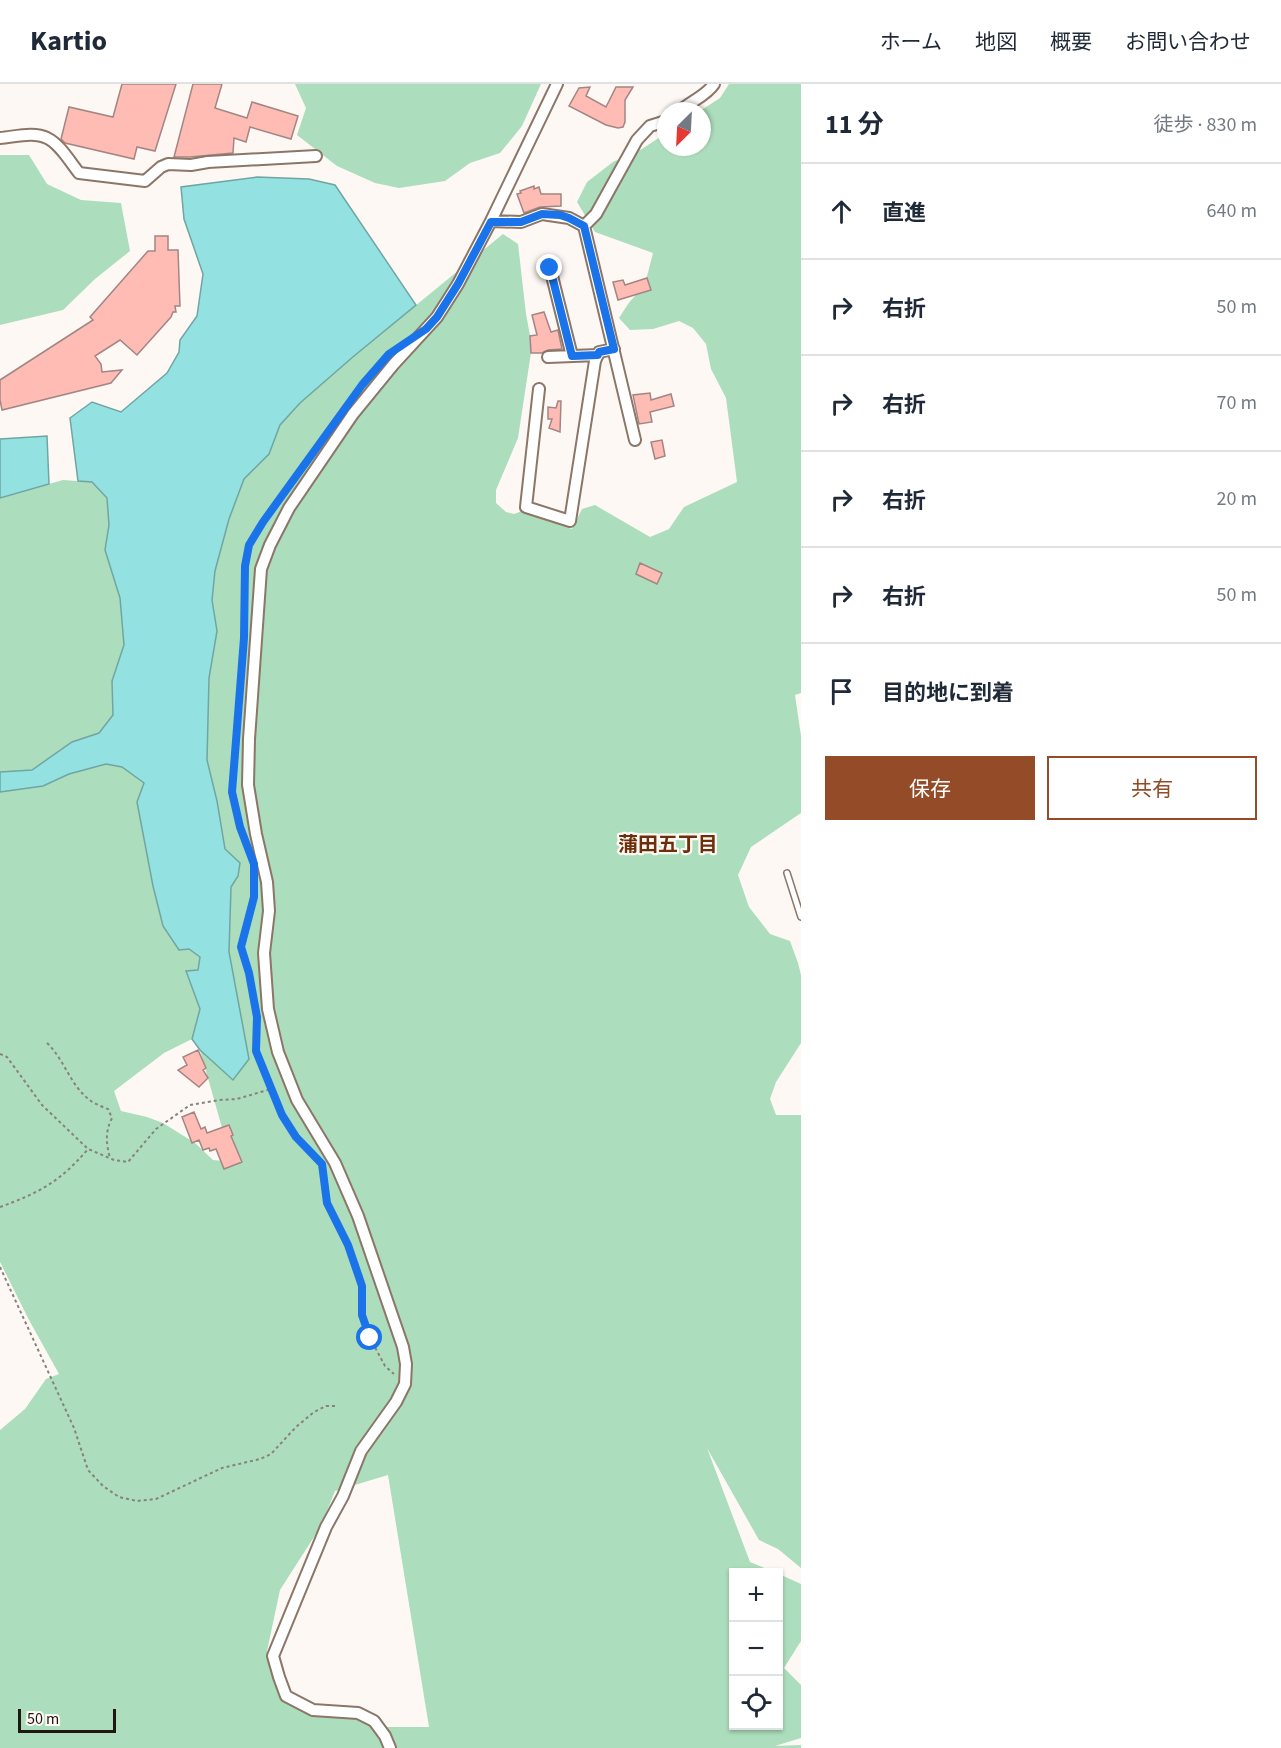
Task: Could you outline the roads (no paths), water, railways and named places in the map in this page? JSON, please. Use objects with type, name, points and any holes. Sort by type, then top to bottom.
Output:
[{"type":"street","points":[[390,1748],[385,1736],[374,1722],[358,1713],[313,1710],[286,1696],[273,1656],[326,1527],[343,1496],[361,1451],[396,1402],[405,1384],[406,1364],[403,1347],[358,1216],[335,1163],[297,1100],[278,1052],[268,1009],[264,953],[269,910],[267,882],[248,785],[261,569],[270,545],[289,508],[353,414],[393,365],[437,317],[458,284],[491,222],[557,84]]},
{"type":"street","points":[[690,102],[708,93],[714,84]]},
{"type":"street","points":[[584,226],[596,214],[637,140],[650,126],[657,124]]},
{"type":"street","points":[[0,138],[36,135],[48,138],[79,172],[145,181],[168,164],[191,165],[316,156]]},
{"type":"street","points":[[491,222],[521,222],[542,214],[560,215],[584,226],[635,440]]},
{"type":"street","points":[[550,268],[572,356]]},
{"type":"street","points":[[539,390],[526,507],[570,521],[595,361],[599,352],[614,349]]},
{"type":"street","points":[[548,357],[598,355]]},
{"type":"lane","points":[[787,873],[801,917]]},
{"type":"water","points":[[257,177],[309,179],[335,185],[416,305],[300,403],[280,425],[269,454],[244,479],[229,519],[215,571],[212,600],[217,631],[209,678],[207,760],[225,849],[240,863],[238,876],[231,887],[229,952],[249,1059],[233,1080],[200,1050],[192,1039],[200,1009],[186,971],[198,970],[200,957],[189,949],[179,950],[163,926],[137,802],[144,783],[122,767],[106,764],[69,774],[43,786],[0,792],[0,772],[32,770],[72,742],[99,733],[113,715],[112,681],[124,645],[120,598],[105,550],[109,525],[107,498],[92,482],[78,481],[70,418],[92,402],[121,412],[167,373],[179,352],[180,340],[197,316],[203,274],[184,219],[181,187]]},
{"type":"water","points":[[47,436],[49,484],[0,498],[0,439]]},
{"type":"district","name":"蒲田五丁目","points":[[668,845]]}]
